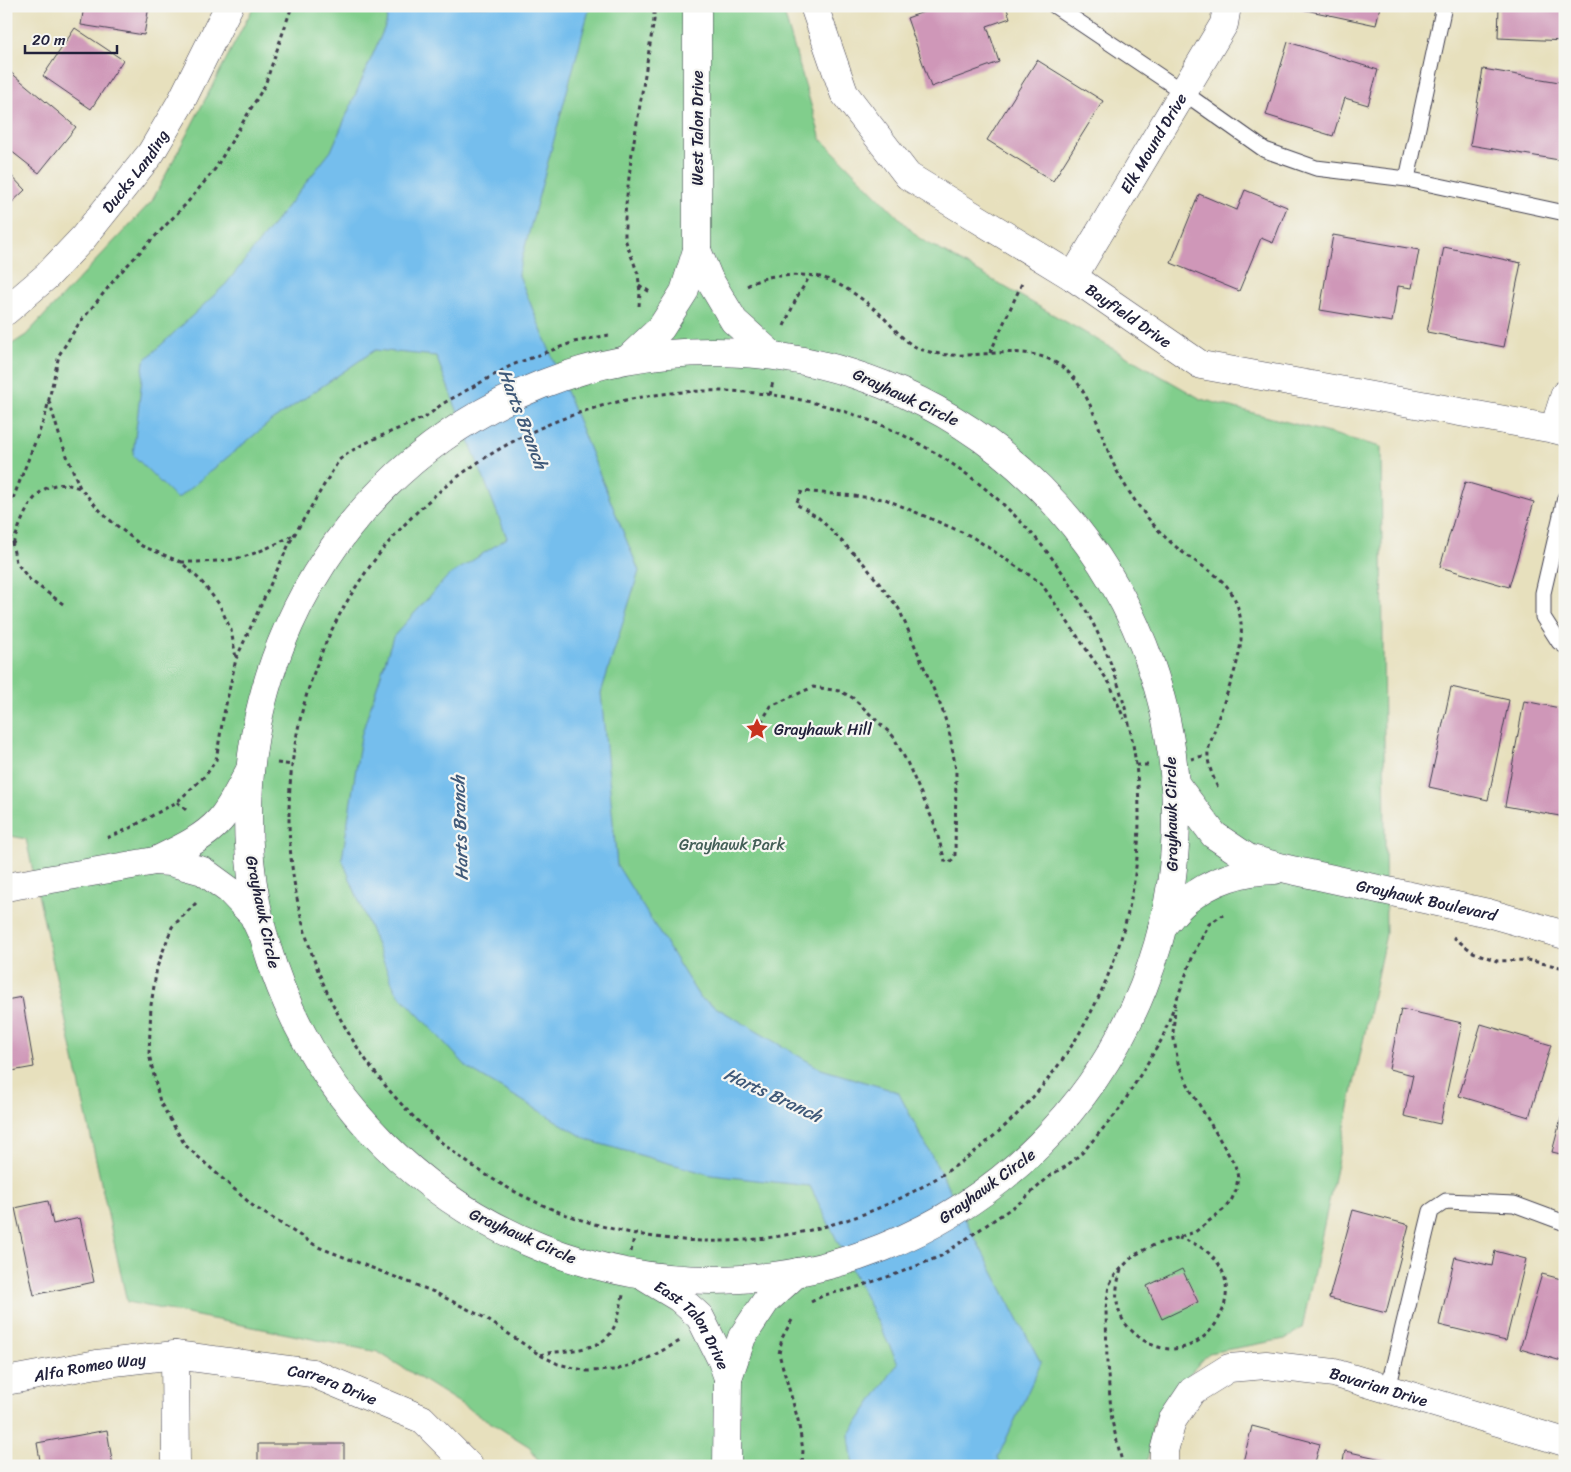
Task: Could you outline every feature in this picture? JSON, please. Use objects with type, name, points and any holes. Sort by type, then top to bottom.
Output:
[{"type":"street","name":"Ducks Landing","points":[[6,310],[47,276],[83,238],[151,153],[181,102],[229,6]]},
{"type":"street","name":"West Talon Drive","points":[[618,350],[661,328],[684,292],[697,250],[697,6]]},
{"type":"street","name":"Bayfield Drive","points":[[814,6],[844,93],[908,176],[1073,277],[1201,365],[1559,431]]},
{"type":"street","name":"Elk Mound Drive","points":[[1073,277],[1224,24],[1227,6]]},
{"type":"street","name":"West Talon Drive","points":[[697,250],[709,279],[734,321],[770,354]]},
{"type":"street","name":"Grayhawk Circle","points":[[697,349],[770,354],[840,367],[966,425],[1068,516],[1140,633],[1174,762],[1174,870],[1154,960],[1114,1050],[1032,1157],[944,1220],[824,1268],[729,1282],[637,1276],[564,1258],[456,1205],[376,1138],[310,1050],[271,963],[249,848],[251,760],[262,698],[294,613],[350,523],[434,442],[507,397],[618,350],[697,349]]},
{"type":"street","points":[[1559,431],[1565,394]]},
{"type":"street","points":[[155,861],[183,848],[208,831],[221,819],[251,769]]},
{"type":"street","name":"Grayhawk Boulevard","points":[[1174,782],[1214,835],[1248,858],[1287,869],[1488,913],[1565,936]]},
{"type":"street","points":[[6,887],[155,861],[170,862],[203,871],[229,890],[253,915],[268,945]]},
{"type":"street","name":"Grayhawk Boulevard","points":[[1161,928],[1185,901],[1215,882],[1250,871],[1287,869]]},
{"type":"street","name":"East Talon Drive","points":[[727,1466],[728,1378],[742,1337],[766,1301],[798,1272]]},
{"type":"street","name":"East Talon Drive","points":[[637,1276],[679,1298],[700,1318],[722,1361],[728,1378]]},
{"type":"street","points":[[175,1355],[176,1466]]},
{"type":"street","name":"Alfa Romeo Way","points":[[8,1375],[175,1355]]},
{"type":"street","name":"Carrera Drive","points":[[175,1355],[312,1373],[422,1419],[468,1466]]},
{"type":"street","name":"Bavarian Drive","points":[[1164,1466],[1164,1451],[1172,1421],[1192,1391],[1229,1368],[1266,1365],[1334,1373],[1565,1442]]},
{"type":"lane","points":[[1055,6],[1183,92],[1264,150],[1316,168],[1408,179],[1565,213]]},
{"type":"lane","points":[[1408,179],[1444,6]]},
{"type":"lane","points":[[1565,498],[1543,593],[1543,617],[1559,642],[1565,646]]},
{"type":"lane","points":[[1388,1389],[1431,1211],[1446,1201],[1514,1204],[1565,1223]]},
{"type":"path","points":[[64,604],[30,580],[16,562],[10,534],[10,506],[45,417],[59,355],[78,325],[119,274],[188,203],[215,169],[265,85],[292,6]]},
{"type":"path","points":[[638,310],[640,293],[638,274],[626,239],[626,214],[631,159],[654,20],[654,6]]},
{"type":"path","points":[[990,354],[1035,254]]},
{"type":"path","points":[[744,287],[767,277],[797,275],[824,278],[856,296],[882,316],[907,343],[928,352],[951,356],[1035,354],[1058,364],[1077,381],[1118,473],[1138,506],[1164,536],[1184,554],[1222,580],[1236,601],[1242,625],[1240,650],[1207,755],[1214,781],[1222,795]]},
{"type":"path","points":[[105,838],[128,829],[177,802],[206,774],[216,760],[236,659],[294,534],[339,460],[366,442],[426,417],[442,404],[512,365],[574,342],[618,350]]},
{"type":"path","points":[[618,398],[634,395],[704,390],[750,392],[797,398],[842,410],[886,427],[927,448],[966,474],[1002,504],[1035,538],[1063,575],[1087,615],[1107,658],[1122,702],[1136,766],[1136,842],[1131,888],[1121,934],[1105,978],[1084,1021],[1060,1061],[1018,1111],[1013,1124]]},
{"type":"path","points":[[49,400],[61,441],[80,488],[105,516],[142,546],[181,562],[201,581],[219,604],[231,630],[236,659]]},
{"type":"path","points":[[450,478],[446,486],[384,548],[359,584],[338,621],[314,677],[306,702],[297,745],[292,788],[291,832],[295,875],[303,918],[316,960],[330,994],[356,1042],[382,1080],[413,1114],[447,1145],[484,1172],[523,1195],[565,1214],[609,1228],[654,1236],[700,1241],[746,1239],[791,1234],[812,1235]]},
{"type":"path","points":[[12,546],[24,513],[40,492],[58,484],[68,484],[80,488]]},
{"type":"path","points":[[757,729],[771,706],[813,687],[840,691],[853,698],[893,736],[907,762],[934,823],[946,861],[950,863],[955,855],[956,770],[949,731],[942,709],[898,609],[864,564],[819,518],[796,504],[802,491],[885,499],[970,536],[1041,583],[1110,684],[1128,730]]},
{"type":"path","points":[[181,562],[207,562],[243,557],[277,544],[294,534]]},
{"type":"path","points":[[177,802],[208,831]]},
{"type":"path","points":[[210,876],[194,906],[172,927],[157,967],[151,1005],[149,1054],[160,1102],[185,1145],[253,1206],[318,1247],[434,1292],[485,1318],[540,1355],[558,1364],[587,1371],[616,1370],[643,1361],[704,1328]]},
{"type":"path","points":[[807,1305],[824,1295],[851,1289],[899,1273],[941,1256],[1022,1201],[1052,1174],[1065,1167],[1082,1153],[1119,1110],[1162,1039],[1194,954],[1209,924],[1228,911]]},
{"type":"path","points":[[1446,934],[1473,952],[1497,961],[1527,960],[1565,968]]},
{"type":"path","points":[[1123,1466],[1112,1421],[1107,1364],[1106,1308],[1109,1285],[1115,1274],[1133,1256],[1154,1245],[1195,1232],[1223,1210],[1231,1201],[1236,1190],[1238,1177],[1235,1165],[1191,1091],[1178,1063],[1173,1033],[1176,1002]]},
{"type":"path","points":[[540,1355],[597,1345],[613,1330],[637,1276],[635,1232]]},
{"type":"path","points":[[1122,1268],[1116,1283],[1116,1298],[1120,1313],[1127,1326],[1138,1337],[1151,1345],[1166,1348],[1182,1348],[1196,1342],[1209,1333],[1219,1321],[1225,1307],[1227,1291],[1224,1276],[1217,1262],[1207,1250],[1194,1242],[1179,1238]]},
{"type":"path","points":[[792,1319],[782,1338],[779,1354],[798,1420],[803,1450],[802,1466]]},
{"type":"path","points":[[751,1324],[782,1338]]},
{"type":"green space","name":"Grayhawk Park","points":[[254,6],[782,6],[821,139],[919,238],[1201,399],[1381,447],[1386,934],[1302,1328],[1285,1339],[1209,1353],[1167,1398],[1152,1427],[1147,1466],[541,1466],[530,1447],[378,1352],[127,1302],[26,839],[6,835],[6,348],[26,335],[152,201]]},
{"type":"water","name":"Harts Branch","points":[[389,6],[590,6],[518,273],[639,571],[601,693],[617,865],[700,998],[821,1069],[898,1092],[1041,1363],[998,1457],[1000,1466],[853,1466],[849,1435],[898,1363],[810,1186],[711,1175],[590,1141],[469,1069],[395,990],[342,859],[361,736],[393,637],[447,577],[507,538],[436,356],[375,350],[270,422],[177,499],[133,455],[144,361],[226,284],[331,151],[386,24]]},
{"type":"building","points":[[84,6],[149,6],[144,35],[81,25]]},
{"type":"building","points":[[940,6],[1006,6],[1010,18],[987,26],[999,62],[931,87],[907,18]]},
{"type":"building","points":[[1302,6],[1380,6],[1376,25],[1301,9]]},
{"type":"building","points":[[1499,6],[1565,6],[1565,41],[1498,38]]},
{"type":"building","points":[[75,28],[123,60],[91,109],[43,76]]},
{"type":"building","points":[[1288,42],[1378,70],[1368,105],[1345,98],[1333,136],[1266,115]]},
{"type":"building","points":[[1037,60],[1103,101],[1053,181],[987,140]]},
{"type":"building","points":[[1483,69],[1565,83],[1565,161],[1470,145]]},
{"type":"building","points":[[9,71],[76,127],[39,173],[6,147],[6,118],[10,114],[6,111],[6,75]]},
{"type":"building","points":[[6,170],[25,190],[6,208]]},
{"type":"building","points":[[1245,190],[1287,207],[1273,243],[1261,238],[1239,291],[1171,263],[1199,194],[1237,210]]},
{"type":"building","points":[[1333,235],[1419,250],[1412,288],[1398,286],[1392,322],[1320,310]]},
{"type":"building","points":[[1444,247],[1521,263],[1504,347],[1427,332]]},
{"type":"building","points":[[1465,482],[1534,502],[1509,587],[1440,567]]},
{"type":"building","points":[[1451,687],[1509,700],[1488,800],[1429,787]]},
{"type":"building","points":[[1524,701],[1565,709],[1565,817],[1505,806]]},
{"type":"building","points":[[22,997],[34,1067],[6,1072],[6,1000]]},
{"type":"building","points":[[1401,1009],[1462,1023],[1440,1124],[1404,1116],[1413,1075],[1389,1069]]},
{"type":"building","points":[[1481,1024],[1551,1045],[1529,1117],[1459,1096]]},
{"type":"building","points":[[1565,1107],[1565,1155],[1552,1152]]},
{"type":"building","points":[[48,1201],[53,1224],[80,1218],[94,1282],[34,1295],[15,1208]]},
{"type":"building","points":[[1353,1210],[1409,1225],[1386,1313],[1329,1298]]},
{"type":"building","points":[[1495,1251],[1526,1259],[1506,1341],[1439,1325],[1455,1257],[1492,1266]]},
{"type":"building","points":[[1182,1269],[1198,1302],[1162,1319],[1147,1286]]},
{"type":"building","points":[[1542,1274],[1565,1280],[1565,1362],[1520,1349]]},
{"type":"building","points":[[1252,1426],[1320,1444],[1314,1466],[1242,1466]]},
{"type":"building","points":[[107,1430],[113,1466],[41,1466],[37,1443]]},
{"type":"building","points":[[258,1444],[344,1444],[344,1466],[258,1466]]},
{"type":"building","points":[[1345,1451],[1409,1465],[1409,1466],[1342,1466]]},
{"type":"place","name":"Grayhawk Hill","points":[[757,729]]}]
